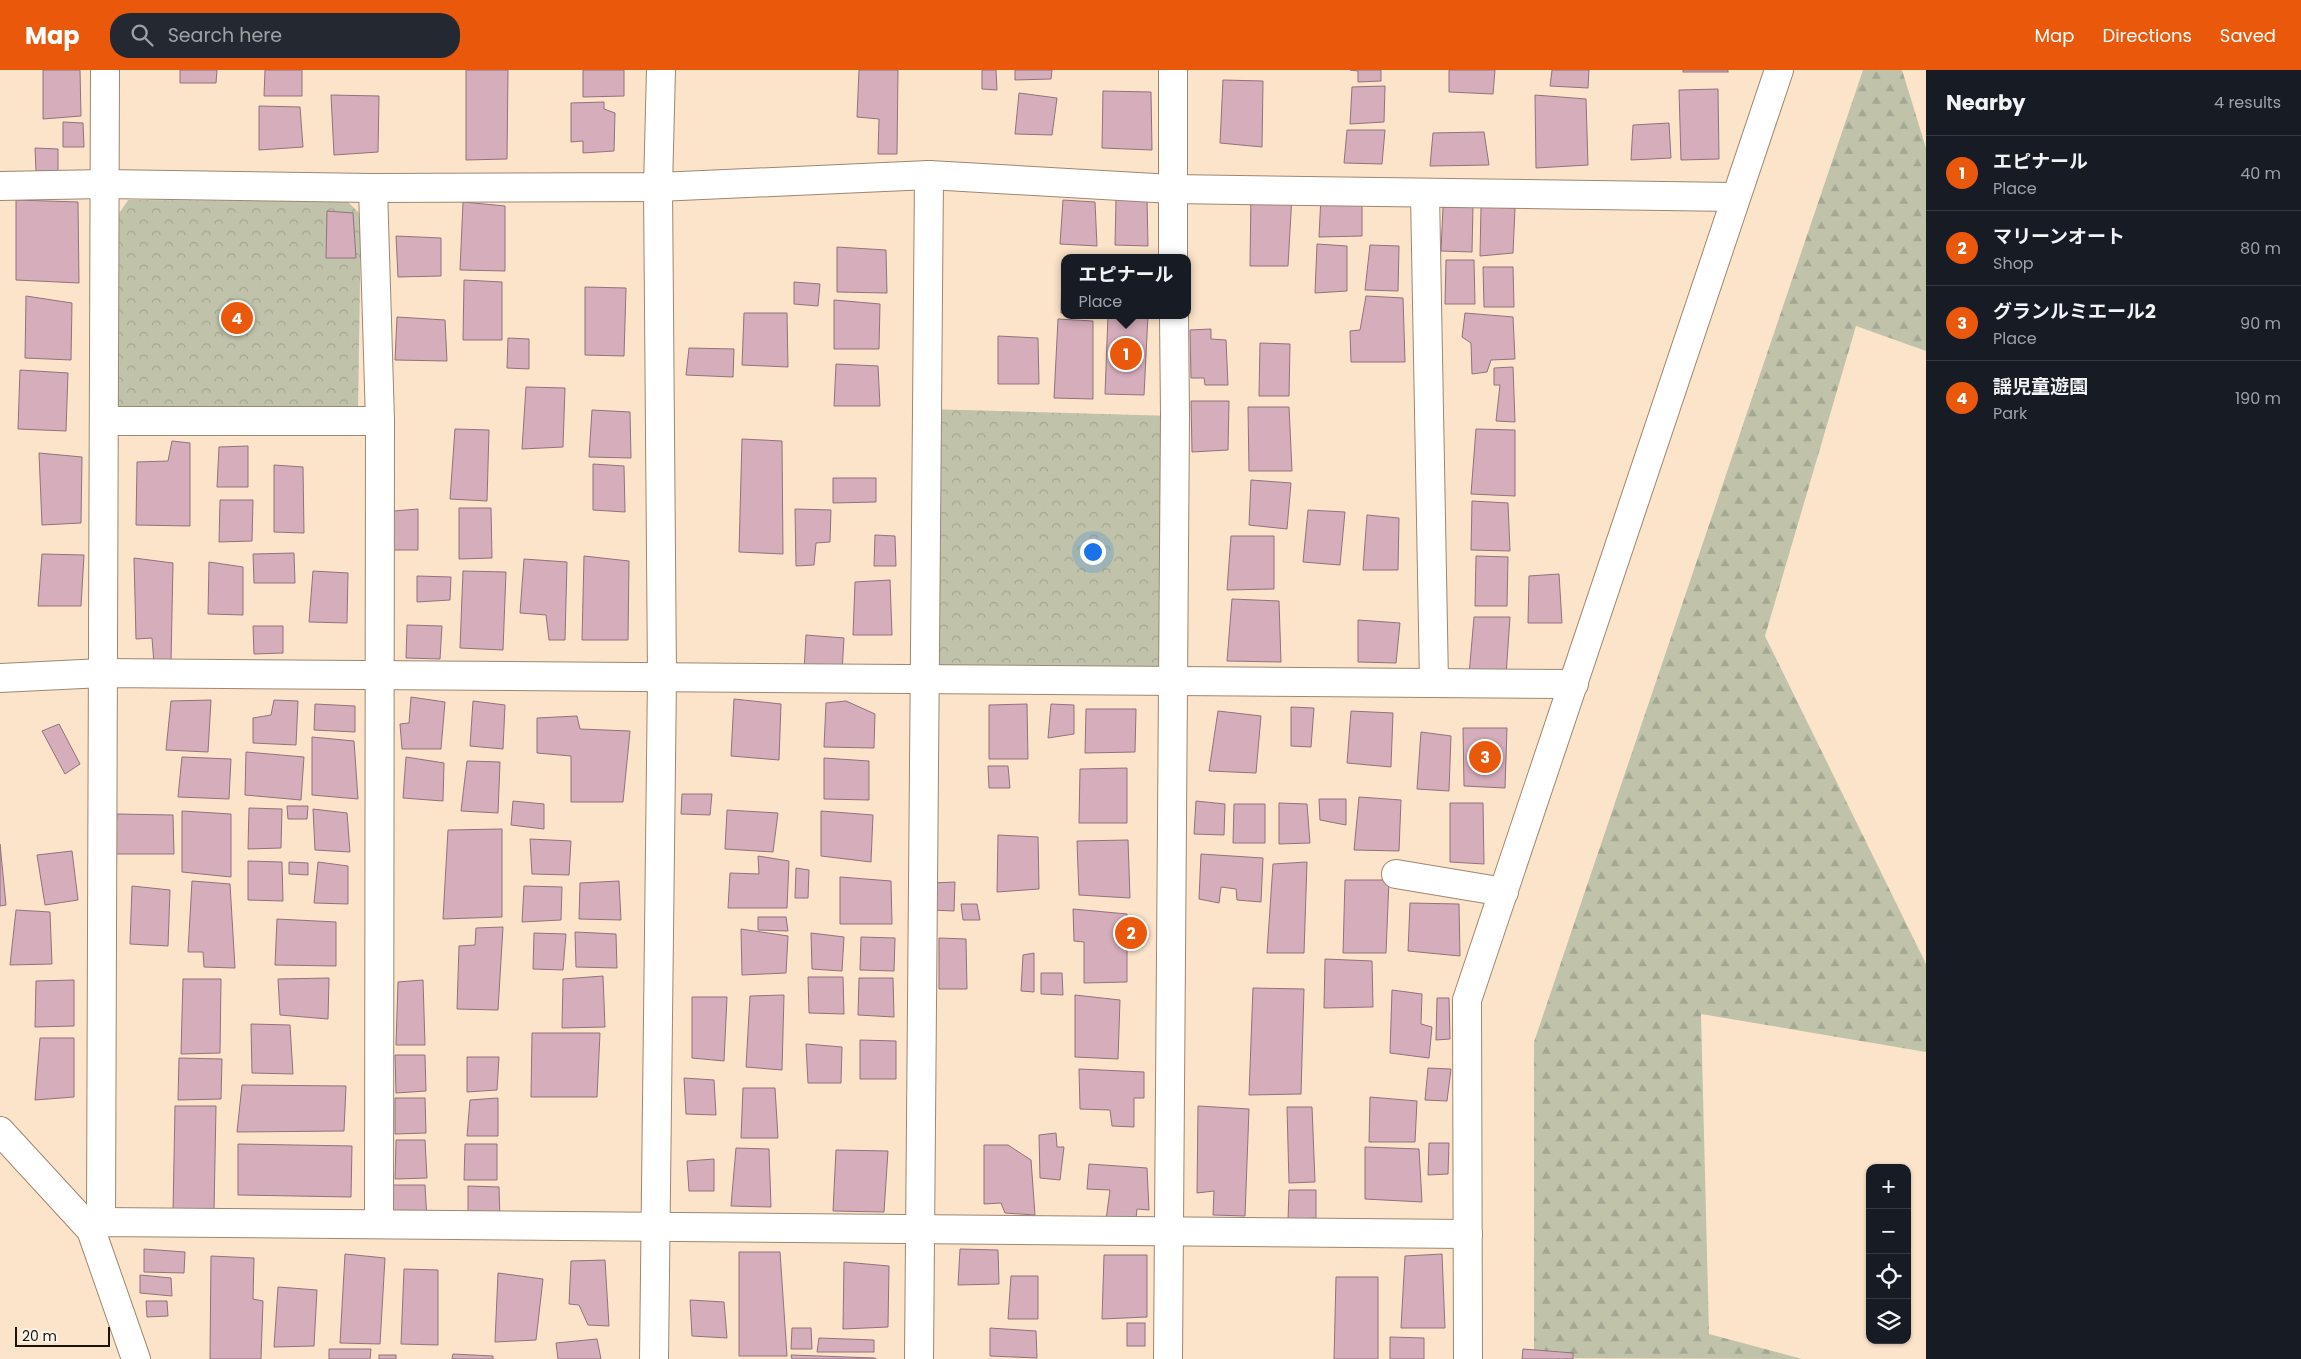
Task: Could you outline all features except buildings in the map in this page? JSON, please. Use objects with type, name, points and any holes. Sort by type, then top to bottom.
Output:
[{"type":"street","points":[[104,70],[103,673],[96,1226],[136,1359]]},
{"type":"street","points":[[654,1359],[662,677],[658,187],[661,70]]},
{"type":"street","points":[[1173,70],[1173,254]]},
{"type":"street","points":[[1468,1359],[1467,1000],[1778,70]]},
{"type":"street","points":[[0,186],[104,184],[373,188],[658,187],[929,175],[1172,189],[1734,197]]},
{"type":"street","points":[[919,1359],[929,175]]},
{"type":"street","points":[[373,188],[380,422],[379,1224]]},
{"type":"street","points":[[1425,193],[1434,683]]},
{"type":"street","points":[[1168,1359],[1174,319]]},
{"type":"street","points":[[104,420],[380,422]]},
{"type":"street","points":[[0,678],[103,673],[1574,684]]},
{"type":"street","points":[[1396,874],[1504,892]]},
{"type":"street","points":[[0,1131],[96,1226],[379,1224],[1468,1234]]},
{"type":"green space","points":[[1863,70],[1902,70],[1926,148],[1926,351],[1856,326],[1765,636],[1926,964],[1926,1052],[1701,1014],[1709,1334],[1802,1359],[1534,1358],[1534,1042]]},
{"type":"green space","points":[[128,200],[347,201],[361,215],[358,414],[117,416],[114,221]]},
{"type":"green space","points":[[926,409],[1175,416],[1173,681],[925,679]]},
{"type":"place","name":"謡児童遊園","points":[[237,318]]},
{"type":"place","name":"エピナール","points":[[1126,354]]},
{"type":"place","name":"グランルミエール2","points":[[1485,757]]},
{"type":"place","name":"マリーンオート","points":[[1131,933]]}]
